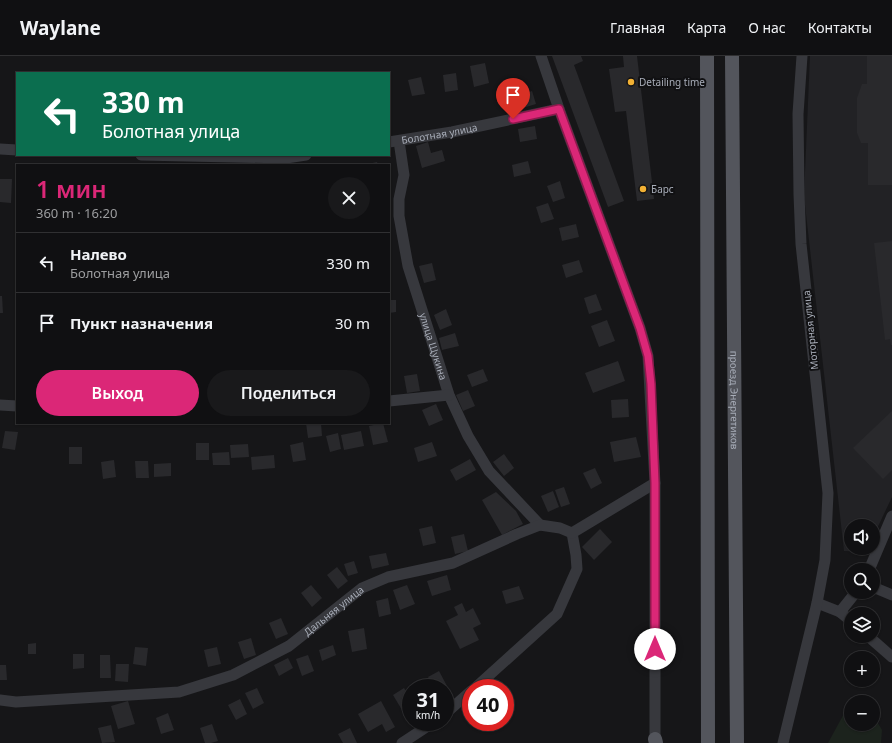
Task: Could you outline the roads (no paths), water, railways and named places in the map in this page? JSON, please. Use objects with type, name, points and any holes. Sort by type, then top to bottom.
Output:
[{"type":"main road","points":[[707,56],[708,743]]},
{"type":"main road","name":"проезд Энергетиков","points":[[732,56],[737,743]]},
{"type":"street","points":[[541,56],[559,109],[640,328],[648,356],[651,384],[655,483],[655,742]]},
{"type":"street","name":"Моторная улица","points":[[784,743],[817,603],[825,560],[828,493],[801,244],[798,114],[802,56]]},
{"type":"street","name":"Болотная улица","points":[[394,142],[452,132],[559,109]]},
{"type":"street","name":"улица Щукина","points":[[394,142],[404,175],[399,199],[398,216],[408,266],[449,395],[468,436],[489,471],[540,525]]},
{"type":"street","points":[[0,149],[16,150]]},
{"type":"street","points":[[189,156],[286,158],[299,156]]},
{"type":"street","points":[[390,401],[449,395]]},
{"type":"street","points":[[0,405],[16,406]]},
{"type":"street","points":[[485,679],[557,614],[577,569],[572,533],[655,483]]},
{"type":"street","points":[[872,563],[889,529],[892,516]]},
{"type":"street","name":"Дальняя улица","points":[[0,700],[16,702],[179,692],[233,675],[289,646],[362,588],[388,577],[453,563],[540,525],[560,528],[572,533]]},
{"type":"street","points":[[880,590],[892,596]]},
{"type":"street","points":[[840,612],[850,599]]},
{"type":"street","points":[[817,603],[840,612],[844,615]]},
{"type":"street","points":[[876,643],[892,657]]},
{"type":"street","points":[[454,706],[462,699]]},
{"type":"street","points":[[402,743],[420,731]]},
{"type":"place","name":"Detailing time","points":[[631,82]]},
{"type":"place","name":"Барс","points":[[643,189]]}]
